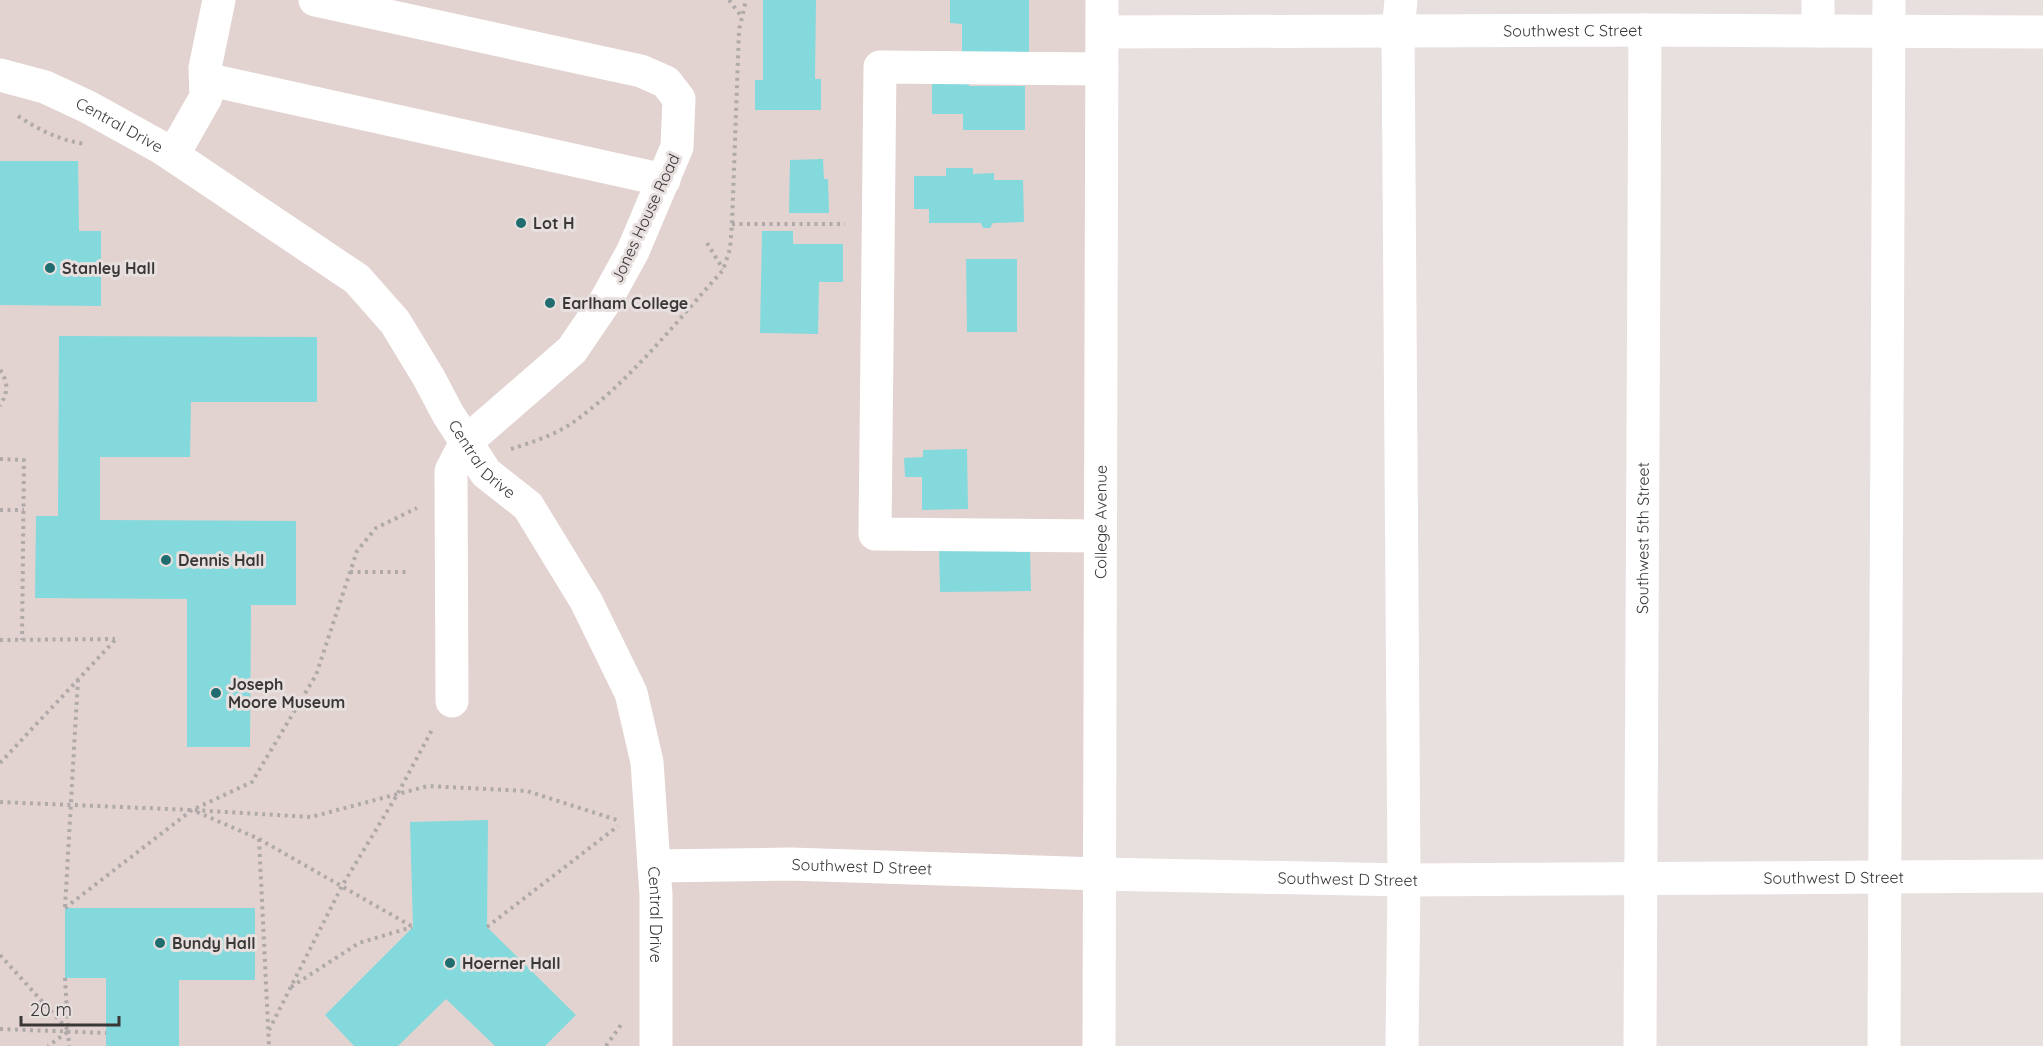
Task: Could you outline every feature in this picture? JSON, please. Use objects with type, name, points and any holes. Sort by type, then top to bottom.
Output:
[{"type":"street","points":[[173,155],[206,97],[206,68],[219,0]]},
{"type":"street","name":"Jones House Road","points":[[315,0],[641,71],[666,81],[679,99],[677,147],[622,271],[606,300],[572,350],[466,442]]},
{"type":"street","name":"College Avenue","points":[[1099,1046],[1102,0]]},
{"type":"street","points":[[1400,16],[1404,880],[1402,1046]]},
{"type":"street","name":"Southwest C Street","points":[[1102,32],[1400,16],[1645,30],[1818,16],[1888,16],[2043,32]]},
{"type":"street","points":[[1884,1046],[1888,16]]},
{"type":"street","name":"Southwest 5th Street","points":[[1640,1046],[1645,30]]},
{"type":"street","points":[[1100,536],[875,534],[880,67],[1102,69]]},
{"type":"street","name":"Central Drive","points":[[0,75],[45,87],[67,97],[173,155],[357,279],[395,322],[429,378],[447,414],[486,472],[528,506],[586,601],[631,693],[647,762],[654,866],[656,1046]]},
{"type":"street","points":[[206,79],[664,180]]},
{"type":"street","points":[[452,701],[451,471],[466,442]]},
{"type":"street","name":"Southwest D Street","points":[[654,866],[790,864],[1099,874],[1404,880],[2043,876]]},
{"type":"path","points":[[729,0],[742,17]]},
{"type":"path","points":[[508,450],[532,443],[574,422],[615,386],[723,270],[730,249],[739,30],[746,0]]},
{"type":"path","points":[[732,224],[878,224]]},
{"type":"path","points":[[707,243],[723,270]]},
{"type":"path","points":[[0,370],[7,381],[6,396],[0,406]]},
{"type":"path","points":[[0,459],[24,460],[22,640]]},
{"type":"path","points":[[78,679],[65,908],[192,810],[252,782],[316,675],[357,551],[376,528],[421,506]]},
{"type":"path","points":[[0,510],[24,510]]},
{"type":"path","points":[[350,573],[409,572]]},
{"type":"path","points":[[0,640],[116,639],[0,763]]},
{"type":"path","points":[[269,1030],[342,886],[397,795],[431,730],[452,701]]},
{"type":"path","points":[[0,802],[192,810],[311,818],[428,786],[527,791],[623,822],[487,927]]},
{"type":"path","points":[[192,810],[259,839],[413,927],[359,943],[290,987]]},
{"type":"path","points":[[259,839],[269,1046]]},
{"type":"path","points":[[0,955],[69,1031]]},
{"type":"path","points":[[65,978],[69,1046]]},
{"type":"path","points":[[0,1029],[106,1033]]},
{"type":"path","points":[[48,1046],[69,1031]]},
{"type":"shaded area","name":"Earlham College","points":[[0,0],[1102,0],[1099,1046],[0,1046]]},
{"type":"building","points":[[763,0],[816,0],[815,79],[821,79],[821,110],[755,110],[755,80],[763,80]]},
{"type":"building","points":[[950,0],[1029,0],[1029,52],[962,52],[962,24],[950,23]]},
{"type":"building","points":[[932,78],[969,78],[969,86],[1025,86],[1025,130],[963,130],[963,114],[932,114]]},
{"type":"building","points":[[823,159],[824,179],[828,179],[829,213],[789,213],[790,160]]},
{"type":"building","name":"Stanley Hall","points":[[0,161],[78,161],[79,231],[101,231],[101,306],[0,305]]},
{"type":"building","points":[[946,168],[973,168],[973,174],[994,173],[994,180],[1023,180],[1024,222],[993,223],[990,228],[983,228],[981,223],[929,223],[929,209],[914,209],[914,176],[946,176]]},
{"type":"building","points":[[762,231],[793,231],[793,244],[843,244],[843,282],[819,282],[818,334],[760,333]]},
{"type":"building","points":[[966,259],[1017,259],[1017,332],[967,332]]},
{"type":"building","name":"Dennis Hall","points":[[59,336],[317,337],[317,402],[191,402],[190,457],[100,457],[100,520],[296,521],[296,605],[251,605],[250,747],[187,747],[187,599],[35,598],[36,516],[58,516]]},
{"type":"building","points":[[967,449],[968,509],[922,510],[922,477],[905,477],[904,458],[923,457],[923,450]]},
{"type":"building","points":[[1015,545],[1015,552],[1030,552],[1031,591],[940,592],[939,546]]},
{"type":"building","name":"Hoerner Hall","points":[[488,820],[487,927],[576,1015],[545,1046],[495,1046],[446,999],[398,1046],[354,1046],[325,1015],[413,927],[410,822]]},
{"type":"building","name":"Bundy Hall","points":[[65,908],[255,908],[255,980],[179,980],[179,1046],[106,1046],[106,978],[65,978]]},
{"type":"place","name":"Lot H","points":[[521,223]]},
{"type":"place","name":"Stanley Hall","points":[[50,268]]},
{"type":"place","name":"Earlham College","points":[[550,303]]},
{"type":"place","name":"Dennis Hall","points":[[166,560]]},
{"type":"place","name":"Joseph Moore Museum","points":[[216,693]]},
{"type":"place","name":"Bundy Hall","points":[[160,943]]},
{"type":"place","name":"Hoerner Hall","points":[[450,963]]}]
